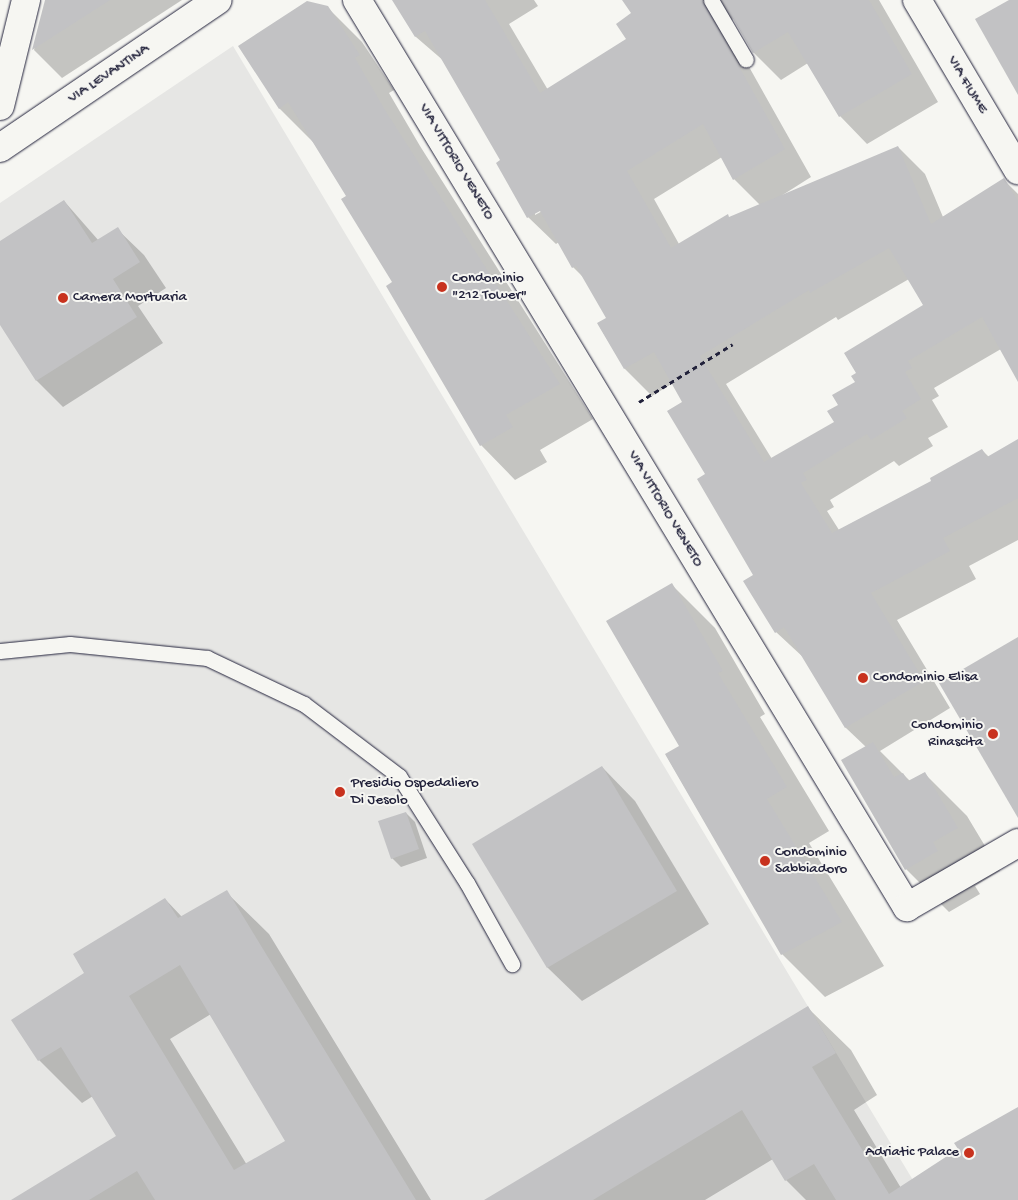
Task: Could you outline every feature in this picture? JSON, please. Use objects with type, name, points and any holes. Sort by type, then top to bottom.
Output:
[{"type":"street","points":[[0,106],[26,0]]},
{"type":"street","name":"VIA LEVANTINA","points":[[0,148],[218,0]]},
{"type":"street","name":"VIA VITTORIO VENETO","points":[[358,0],[907,907],[1015,850]]},
{"type":"street","name":"VIA FIUME","points":[[917,0],[1018,170]]},
{"type":"lane","points":[[711,0],[746,60]]},
{"type":"lane","points":[[0,651],[70,644],[207,658],[304,704],[399,776],[467,883],[512,964]]},
{"type":"path","points":[[611,420],[732,344]]},
{"type":"shaded area","name":"Presidio Ospedaliero Di Jesolo","points":[[233,46],[925,1200],[0,1200],[0,203]]},
{"type":"building","points":[[45,0],[110,0],[32,50]]},
{"type":"building","points":[[392,0],[485,0],[540,93],[626,39],[616,24],[631,13],[622,0],[702,0],[785,149],[733,180],[703,124],[627,171],[671,248],[728,214],[729,217],[898,146],[931,224],[1004,178],[1018,201],[1018,382],[982,317],[908,361],[912,368],[905,372],[921,399],[902,411],[907,418],[871,440],[867,434],[803,473],[807,480],[801,483],[832,533],[931,481],[930,478],[982,449],[987,457],[1018,439],[1018,498],[943,538],[950,551],[871,593],[924,681],[845,728],[784,627],[775,633],[743,581],[753,575],[697,479],[705,474],[667,411],[682,402],[654,352],[624,369],[597,323],[606,318],[576,266],[572,268],[540,211],[527,218],[496,163],[500,160],[425,31],[415,37]],"holes":[[[889,248],[923,305],[844,353],[856,373],[851,376],[855,382],[832,395],[838,405],[827,411],[834,422],[764,462],[700,356],[809,290],[810,293]]]},
{"type":"building","points":[[722,0],[869,0],[912,74],[839,117],[788,32],[753,53]]},
{"type":"building","points":[[1009,0],[1018,0],[1018,95],[975,19]]},
{"type":"building","points":[[307,1],[328,6],[360,55],[355,58],[385,110],[560,384],[506,415],[513,427],[480,446],[386,286],[392,282],[341,199],[346,196],[288,102],[279,109],[238,46]]},
{"type":"building","name":"Camera Mortuaria","points":[[64,200],[92,243],[118,227],[140,262],[113,279],[137,317],[36,381],[0,325],[0,241]]},
{"type":"building","name":"Condominio Sabbiadoro","points":[[672,583],[723,671],[718,673],[787,787],[767,799],[842,922],[781,955],[665,754],[679,746],[606,621]]},
{"type":"building","name":"Condominio Rinascita","points":[[1018,637],[1018,818],[939,683]]},
{"type":"building","points":[[873,742],[894,777],[903,773],[908,781],[925,772],[958,828],[933,842],[938,851],[905,870],[841,760]]},
{"type":"building","points":[[602,766],[677,891],[547,968],[472,844]]},
{"type":"building","points":[[406,812],[419,849],[391,859],[378,821]]},
{"type":"building","points":[[227,890],[416,1200],[155,1200],[137,1171],[89,1200],[11,1200],[116,1136],[61,1047],[38,1061],[11,1020],[84,973],[73,954],[165,898],[178,918]],"holes":[[[180,965],[285,1141],[234,1170],[129,996]]]},
{"type":"building","points":[[808,1006],[836,1053],[812,1067],[889,1194],[958,1149],[954,1143],[1018,1107],[1018,1200],[836,1200],[814,1164],[785,1181],[742,1110],[593,1200],[484,1200]]},
{"type":"place","name":"Condominio \"212 Tower\"","points":[[442,287]]},
{"type":"place","name":"Camera Mortuaria","points":[[63,298]]},
{"type":"place","name":"Condominio Elisa","points":[[863,678]]},
{"type":"place","name":"Condominio Rinascita","points":[[993,734]]},
{"type":"place","name":"Presidio Ospedaliero Di Jesolo","points":[[340,792]]},
{"type":"place","name":"Condominio Sabbiadoro","points":[[765,861]]},
{"type":"place","name":"Adriatic Palace","points":[[969,1153]]}]
